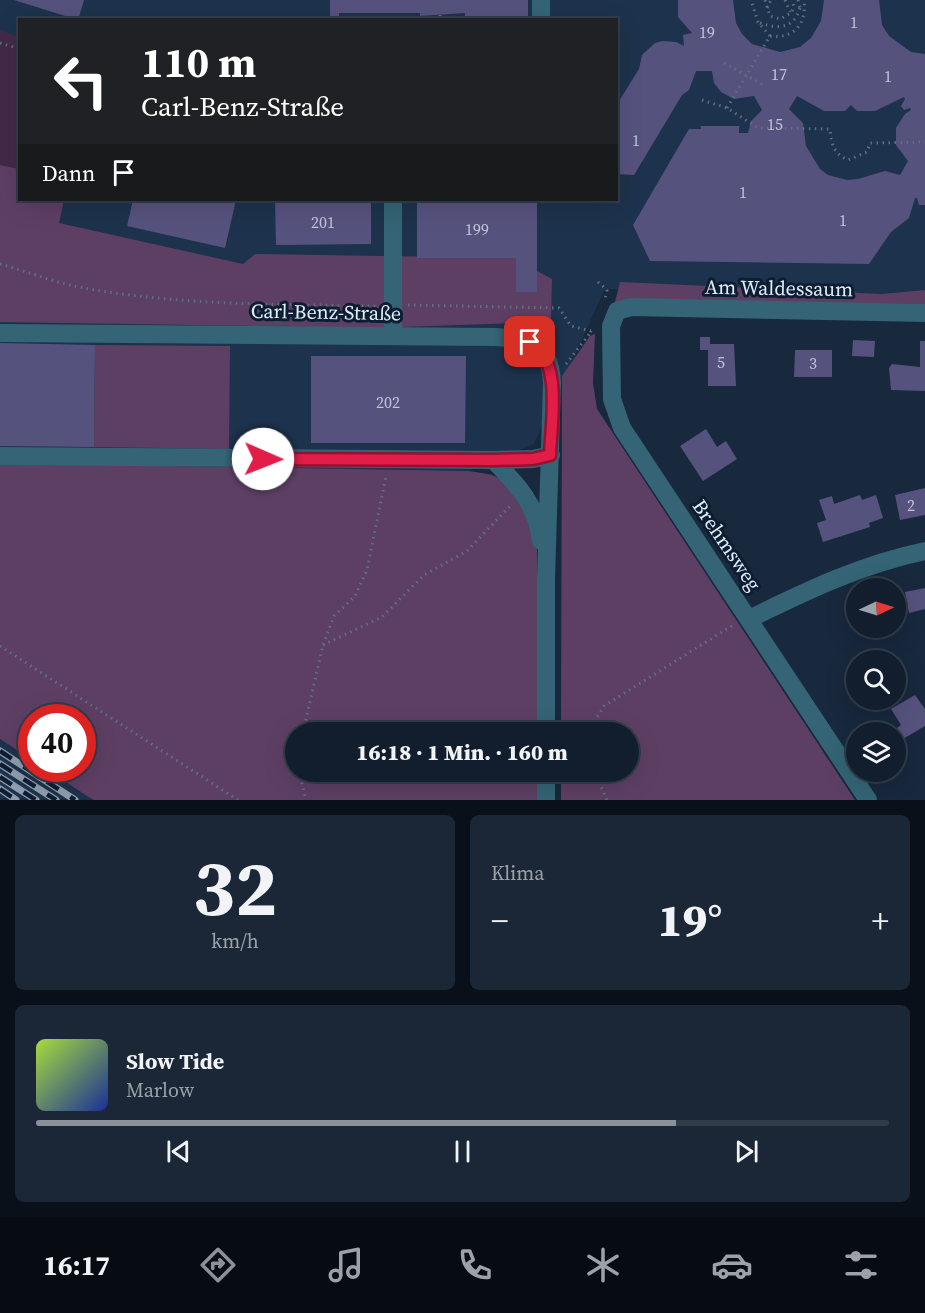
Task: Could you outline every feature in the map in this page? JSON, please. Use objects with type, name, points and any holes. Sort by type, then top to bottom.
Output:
[{"type":"street","points":[[541,0],[542,18]]},
{"type":"street","points":[[393,201],[393,336]]},
{"type":"street","name":"Am Waldessaum","points":[[603,326],[617,311],[631,307],[925,313]]},
{"type":"street","name":"Brehmsweg","points":[[603,326],[612,399],[618,420],[868,800]]},
{"type":"street","name":"Carl-Benz-Straße","points":[[0,333],[522,339],[543,352],[550,366],[552,383],[546,579],[546,722]]},
{"type":"street","points":[[0,456],[493,460],[533,459],[550,455]]},
{"type":"street","name":"Carl-Benz-Straße","points":[[493,460],[523,491],[537,520],[546,579]]},
{"type":"street","points":[[749,619],[825,581],[895,557],[925,551]]},
{"type":"street","points":[[546,782],[546,800]]},
{"type":"path","points":[[751,0],[758,22],[770,36],[787,36],[798,29],[805,8],[804,0]]},
{"type":"path","points":[[765,0],[770,16],[780,19],[791,13],[794,6],[792,0]]},
{"type":"path","points":[[766,9],[771,0]]},
{"type":"path","points":[[785,0],[791,13]]},
{"type":"path","points":[[758,22],[782,27],[791,24],[800,8],[798,0]]},
{"type":"path","points":[[800,8],[805,8]]},
{"type":"path","points":[[780,19],[782,27]]},
{"type":"path","points":[[727,108],[770,36]]},
{"type":"path","points":[[0,43],[18,48]]},
{"type":"path","points":[[724,63],[765,86]]},
{"type":"path","points":[[702,100],[727,108],[759,128],[830,129],[833,149],[839,156],[848,160],[867,152],[870,143],[925,142]]},
{"type":"path","points":[[0,264],[78,287],[166,300],[222,304],[559,308],[571,326],[591,331],[603,326]]},
{"type":"path","points":[[598,282],[607,290],[604,302]]},
{"type":"path","points":[[552,383],[591,331],[603,326]]},
{"type":"path","points":[[305,722],[323,645],[334,616],[356,596],[367,570],[389,459]]},
{"type":"path","points":[[323,645],[382,617],[424,575],[467,551],[523,491]]},
{"type":"path","points":[[594,722],[604,706],[735,624],[749,619]]},
{"type":"path","points":[[0,646],[238,800]]},
{"type":"path","points":[[302,782],[306,800]]},
{"type":"path","points":[[599,782],[607,800]]},
{"type":"shaded area","points":[[0,0],[925,0],[925,290],[881,294],[605,289],[534,444],[468,471],[0,463]]},
{"type":"shaded area","points":[[0,30],[18,37],[18,169],[0,165]]},
{"type":"shaded area","points":[[0,165],[18,169],[18,201],[64,201],[59,223],[243,264],[255,254],[516,258],[517,292],[537,292],[537,271],[552,279],[551,318],[545,322],[374,328],[0,322]]},
{"type":"shaded area","points":[[620,282],[881,294],[925,290],[925,304],[615,302]]},
{"type":"shaded area","points":[[595,334],[593,383],[597,409],[855,800],[561,800],[561,782],[639,782],[639,722],[561,722],[562,376],[590,336]]},
{"type":"shaded area","points":[[95,345],[230,346],[229,449],[94,447]]},
{"type":"shaded area","points":[[0,463],[468,471],[492,475],[501,480],[510,487],[522,507],[537,550],[537,722],[285,722],[285,782],[537,782],[537,800],[94,800],[66,782],[96,782],[96,704],[18,704],[18,751],[0,739]]},
{"type":"shaded area","points":[[0,739],[18,751],[18,782],[66,782],[94,800],[0,798]]},
{"type":"building","points":[[14,0],[84,0],[79,18],[72,18]]},
{"type":"building","points":[[330,0],[528,0],[528,18],[465,18],[465,13],[420,16],[420,13],[339,13],[339,16],[330,16]]},
{"type":"building","points":[[678,0],[733,0],[736,23],[742,34],[752,44],[780,52],[800,47],[811,38],[821,21],[824,0],[879,0],[882,25],[889,36],[911,52],[925,54],[925,205],[919,205],[915,198],[909,218],[891,232],[869,264],[650,261],[633,225],[689,129],[701,129],[701,126],[739,126],[739,133],[748,133],[751,121],[762,110],[754,96],[734,99],[721,92],[714,83],[712,71],[696,71],[689,90],[682,95],[634,175],[618,174],[618,103],[639,69],[642,55],[655,43],[662,41],[676,42],[684,46],[683,35],[692,33],[678,17]],"holes":[[[797,96],[824,111],[845,111],[851,105],[857,111],[875,111],[904,97],[901,106],[904,110],[910,108],[911,110],[905,114],[896,128],[896,145],[908,161],[900,175],[885,171],[847,180],[828,175],[820,169],[806,146],[803,123],[789,109]]]},
{"type":"building","points":[[133,201],[236,201],[225,248],[127,226]]},
{"type":"building","points":[[275,201],[371,201],[371,244],[276,245]]},
{"type":"building","points":[[417,201],[537,201],[537,292],[516,292],[516,258],[417,258]]},
{"type":"building","points":[[700,337],[710,337],[710,344],[734,344],[736,386],[708,386],[708,350],[700,350]]},
{"type":"building","points":[[853,340],[875,341],[874,357],[852,356]]},
{"type":"building","points":[[920,341],[925,341],[925,391],[891,390],[889,368],[892,364],[920,367]]},
{"type":"building","points":[[0,343],[95,345],[94,447],[0,446]]},
{"type":"building","points":[[795,350],[832,350],[832,377],[794,377]]},
{"type":"building","points":[[311,356],[466,356],[465,443],[311,443]]},
{"type":"building","points":[[706,429],[717,447],[726,441],[737,459],[703,481],[680,446]]},
{"type":"building","points":[[925,488],[925,515],[900,520],[895,495]]},
{"type":"building","points":[[860,495],[862,500],[876,495],[883,518],[869,523],[870,527],[823,542],[817,523],[826,520],[819,500],[832,496],[834,504]]},
{"type":"building","points":[[925,588],[925,609],[909,613],[906,592]]},
{"type":"building","points":[[915,695],[925,709],[925,726],[906,737],[906,722],[899,722],[892,710],[906,710],[906,700]]},
{"type":"railway","points":[[0,751],[75,800]]},
{"type":"railway","points":[[0,764],[56,800]]},
{"type":"railway","points":[[0,777],[36,800]]},
{"type":"railway","points":[[0,789],[16,800]]},
{"type":"route","points":[[263,459],[493,460],[533,459],[550,455],[551,374],[543,352],[530,342]]}]
